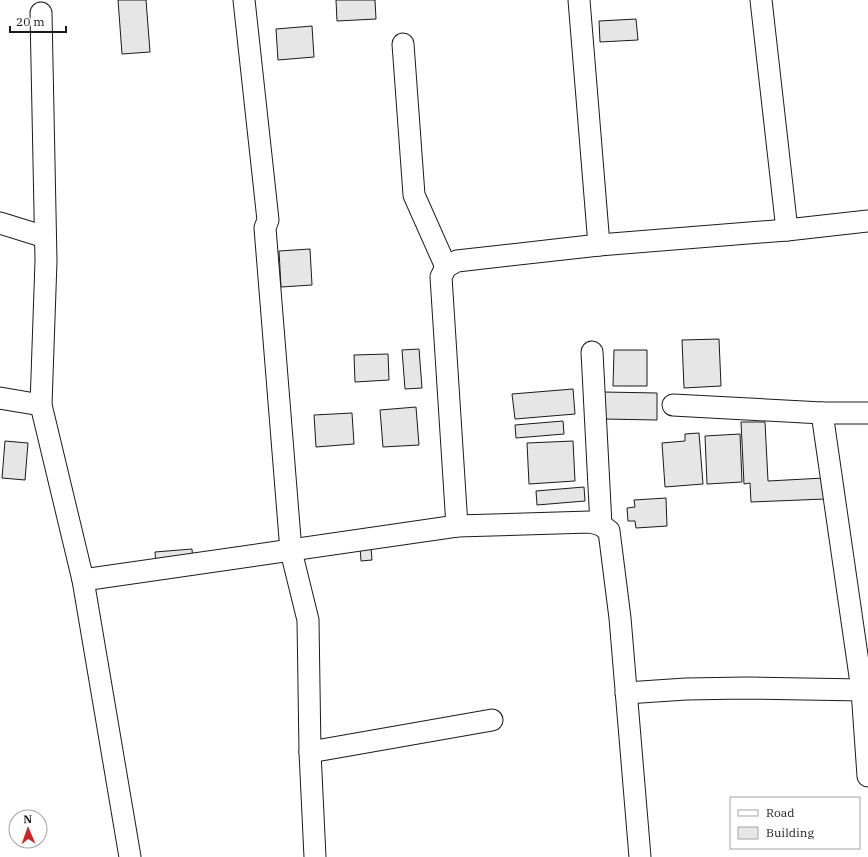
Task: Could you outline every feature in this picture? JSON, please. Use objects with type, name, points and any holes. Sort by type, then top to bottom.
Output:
[{"type":"street","points":[[244,0],[268,220],[265,228],[291,551],[308,620],[310,752],[315,857]]},
{"type":"street","points":[[579,0],[599,246]]},
{"type":"street","points":[[760,0],[787,230]]},
{"type":"street","points":[[41,13],[46,261],[41,405],[83,580],[130,857]]},
{"type":"street","points":[[403,44],[414,195],[446,267]]},
{"type":"street","points":[[457,526],[441,277],[446,267],[457,261],[599,246],[787,230],[868,220]]},
{"type":"street","points":[[0,223],[45,237]]},
{"type":"street","points":[[592,352],[601,525]]},
{"type":"street","points":[[0,398],[41,405]]},
{"type":"street","points":[[673,405],[822,413],[868,412]]},
{"type":"street","points":[[822,413],[862,690],[868,776]]},
{"type":"street","points":[[83,580],[457,526],[590,522],[601,525],[609,531],[620,618],[640,857]]},
{"type":"street","points":[[626,693],[686,689],[746,688],[862,690]]},
{"type":"street","points":[[310,752],[492,720]]},
{"type":"building","points":[[118,0],[146,0],[150,52],[122,54]]},
{"type":"building","points":[[336,0],[375,0],[376,19],[337,21]]},
{"type":"building","points":[[636,19],[638,40],[600,42],[599,21]]},
{"type":"building","points":[[312,26],[314,57],[278,60],[276,29]]},
{"type":"building","points":[[310,249],[312,285],[281,287],[279,251]]},
{"type":"building","points":[[719,339],[721,386],[684,388],[682,340]]},
{"type":"building","points":[[419,349],[422,388],[405,389],[402,350]]},
{"type":"building","points":[[614,350],[647,350],[647,386],[613,386]]},
{"type":"building","points":[[388,354],[389,380],[355,382],[354,355]]},
{"type":"building","points":[[573,389],[575,414],[515,419],[512,394]]},
{"type":"building","points":[[604,392],[657,393],[657,420],[603,419]]},
{"type":"building","points":[[416,407],[419,445],[383,447],[380,410]]},
{"type":"building","points":[[352,413],[354,444],[316,447],[314,415]]},
{"type":"building","points":[[563,421],[564,434],[516,438],[515,425]]},
{"type":"building","points":[[741,422],[765,422],[768,481],[824,478],[825,499],[751,502],[750,483],[744,484]]},
{"type":"building","points":[[699,433],[703,484],[665,487],[662,443],[685,441],[685,434]]},
{"type":"building","points":[[740,434],[742,482],[707,484],[705,436]]},
{"type":"building","points":[[5,441],[28,443],[25,480],[2,478]]},
{"type":"building","points":[[573,441],[575,481],[529,484],[527,443]]},
{"type":"building","points":[[584,487],[585,501],[537,505],[536,491]]},
{"type":"building","points":[[666,498],[667,526],[636,528],[635,521],[628,521],[627,508],[635,507],[634,500]]},
{"type":"building","points":[[360,547],[371,547],[372,560],[361,561]]},
{"type":"building","points":[[192,549],[193,562],[156,565],[155,552]]}]
